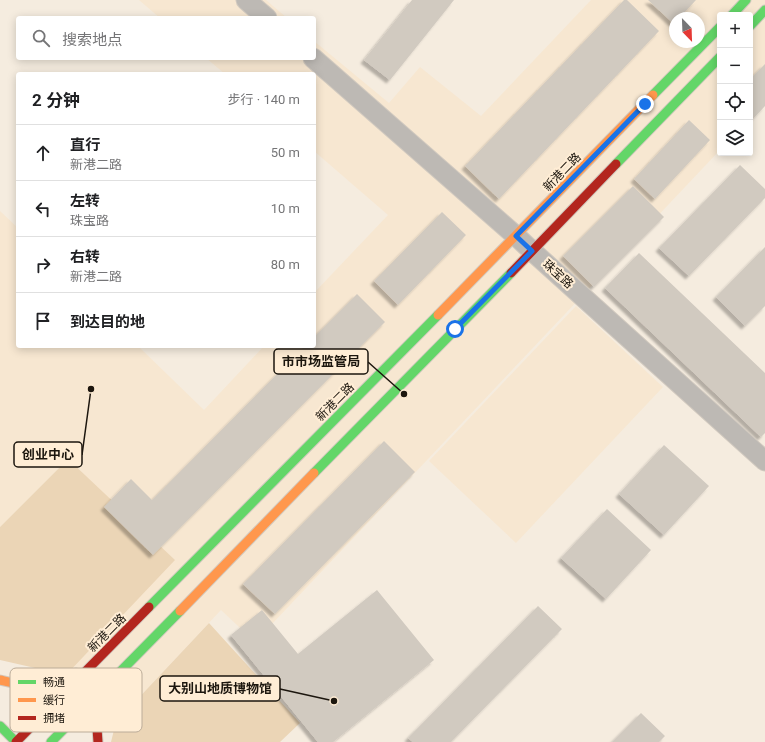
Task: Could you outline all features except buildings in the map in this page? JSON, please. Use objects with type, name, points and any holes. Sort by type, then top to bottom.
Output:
[{"type":"main road","points":[[735,12],[746,0]]},
{"type":"main road","points":[[753,23],[765,10]]},
{"type":"main road","name":"新港二路","points":[[89,668],[717,30]]},
{"type":"main road","points":[[124,668],[717,60]]},
{"type":"main road","points":[[83,668],[102,655]]},
{"type":"main road","points":[[0,680],[10,683]]},
{"type":"main road","points":[[0,726],[16,742]]},
{"type":"main road","name":"新港二路","points":[[16,742],[26,732]]},
{"type":"main road","points":[[51,742],[61,732]]},
{"type":"main road","points":[[97,732],[98,742]]},
{"type":"street","points":[[246,0],[265,16]]},
{"type":"street","name":"珠宝路","points":[[315,60],[516,236],[765,461]]},
{"type":"shaded area","points":[[139,0],[266,0],[285,16],[158,16]]},
{"type":"shaded area","points":[[591,0],[765,0],[765,102],[753,115],[753,12],[717,12],[717,153],[255,642],[221,610],[142,694],[142,668],[66,668],[68,459],[0,527],[0,211],[16,226],[16,348],[140,348],[204,410],[262,348],[316,348],[316,291],[388,215],[316,153],[316,72],[223,72],[208,60],[316,60],[316,43],[389,103],[420,67],[481,116]]},
{"type":"shaded area","points":[[576,306],[663,387],[516,543],[429,461]]},
{"type":"shaded area","points":[[68,459],[175,560],[73,668],[35,668],[0,660],[0,527]]},
{"type":"shaded area","points":[[209,623],[300,723],[280,742],[111,742],[114,732],[142,732],[142,694]]},
{"type":"traffic: fast","points":[[735,12],[746,0]]},
{"type":"traffic: fast","points":[[753,23],[765,10]]},
{"type":"traffic: fast","points":[[653,95],[717,30]]},
{"type":"traffic: fast","points":[[616,164],[717,60]]},
{"type":"traffic: fast","points":[[314,473],[511,273]]},
{"type":"traffic: fast","points":[[149,607],[438,315]]},
{"type":"traffic: fast","points":[[124,668],[180,611]]},
{"type":"traffic: fast","points":[[0,726],[16,742]]},
{"type":"traffic: fast","points":[[51,742],[61,732]]},
{"type":"traffic: slow","points":[[438,315],[653,95]]},
{"type":"traffic: slow","points":[[180,611],[314,473]]},
{"type":"traffic: slow","points":[[0,680],[10,682]]},
{"type":"traffic: jam","points":[[511,273],[616,164]]},
{"type":"traffic: jam","points":[[89,668],[149,607]]},
{"type":"traffic: jam","points":[[16,742],[26,732]]},
{"type":"traffic: jam","points":[[97,732],[98,742]]},
{"type":"place","name":"创业中心","points":[[91,389]]},
{"type":"place","name":"市市场监管局","points":[[404,394]]},
{"type":"place","name":"大别山地质博物馆","points":[[334,701]]},
{"type":"route","points":[[455,329],[532,251],[516,236],[645,104]]}]
